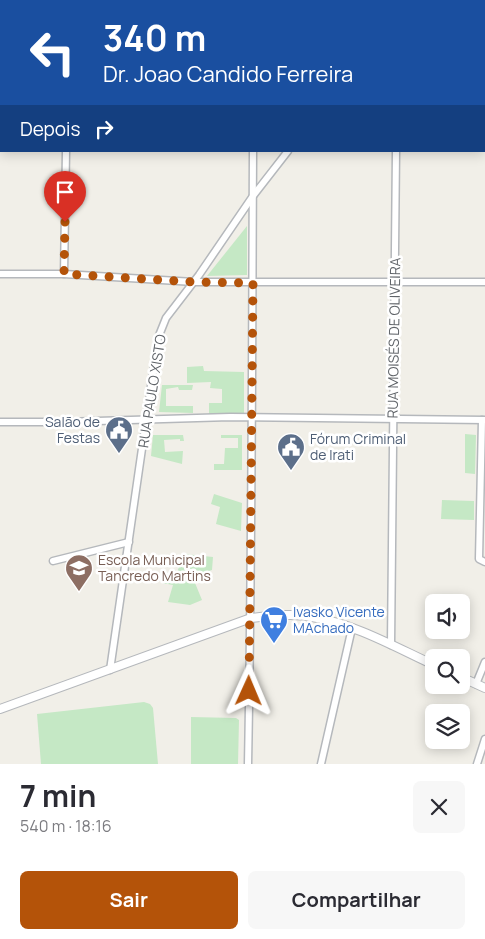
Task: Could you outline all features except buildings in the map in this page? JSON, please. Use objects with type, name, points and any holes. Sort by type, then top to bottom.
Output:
[{"type":"street","points":[[64,274],[66,152]]},
{"type":"street","points":[[248,764],[251,618],[253,152]]},
{"type":"street","name":"RUA PAULO XISTO","points":[[110,670],[158,338],[166,318],[194,282],[252,196],[287,152]]},
{"type":"street","name":"RUA MOISÉS DE OLIVEIRA","points":[[392,646],[396,152]]},
{"type":"street","points":[[0,274],[64,274],[194,282],[253,283],[485,282]]},
{"type":"street","points":[[0,422],[252,418],[484,420],[482,560]]},
{"type":"street","points":[[52,561],[129,542]]},
{"type":"street","points":[[0,709],[251,618],[289,615],[311,616],[342,624],[425,661]]},
{"type":"street","points":[[321,764],[352,628]]},
{"type":"street","points":[[476,684],[485,662]]},
{"type":"street","points":[[470,681],[485,688]]},
{"type":"street","points":[[477,764],[485,739]]},
{"type":"green space","points":[[247,226],[247,275],[207,276]]},
{"type":"green space","points":[[203,366],[204,371],[244,372],[244,414],[209,414],[209,403],[222,403],[222,389],[210,388],[211,382],[187,383],[187,367]]},
{"type":"green space","points":[[162,385],[193,385],[192,390],[179,390],[178,387],[166,389],[166,406],[193,406],[193,413],[159,412]]},
{"type":"green space","points":[[465,434],[476,435],[475,474],[465,473]]},
{"type":"green space","points":[[153,435],[183,435],[184,441],[180,441],[180,439],[164,440],[165,452],[183,451],[182,464],[151,456]]},
{"type":"green space","points":[[221,435],[242,435],[242,470],[214,470],[214,464],[224,464],[225,448],[238,448],[238,438],[221,438]]},
{"type":"green space","points":[[214,494],[242,503],[241,531],[216,524],[220,507],[211,504]]},
{"type":"green space","points":[[442,500],[474,501],[474,520],[441,519]]},
{"type":"green space","points":[[184,554],[213,557],[212,570],[199,574],[200,581],[195,583],[202,600],[190,605],[168,602],[173,585],[162,583],[163,574],[176,575]]},
{"type":"green space","points":[[144,702],[150,704],[153,708],[158,764],[41,764],[37,714]]},
{"type":"green space","points":[[191,717],[236,718],[239,720],[238,764],[191,764]]},
{"type":"place","name":"Salão de Festas","points":[[119,454]]},
{"type":"place","name":"Fórum Criminal de Irati","points":[[291,471]]},
{"type":"place","name":"Escola Municipal Tancredo Martins","points":[[79,592]]},
{"type":"place","name":"Ivasko Vicente MAchado","points":[[274,644]]},
{"type":"route","points":[[65,222],[64,274],[194,282],[253,283],[249,691]]}]
